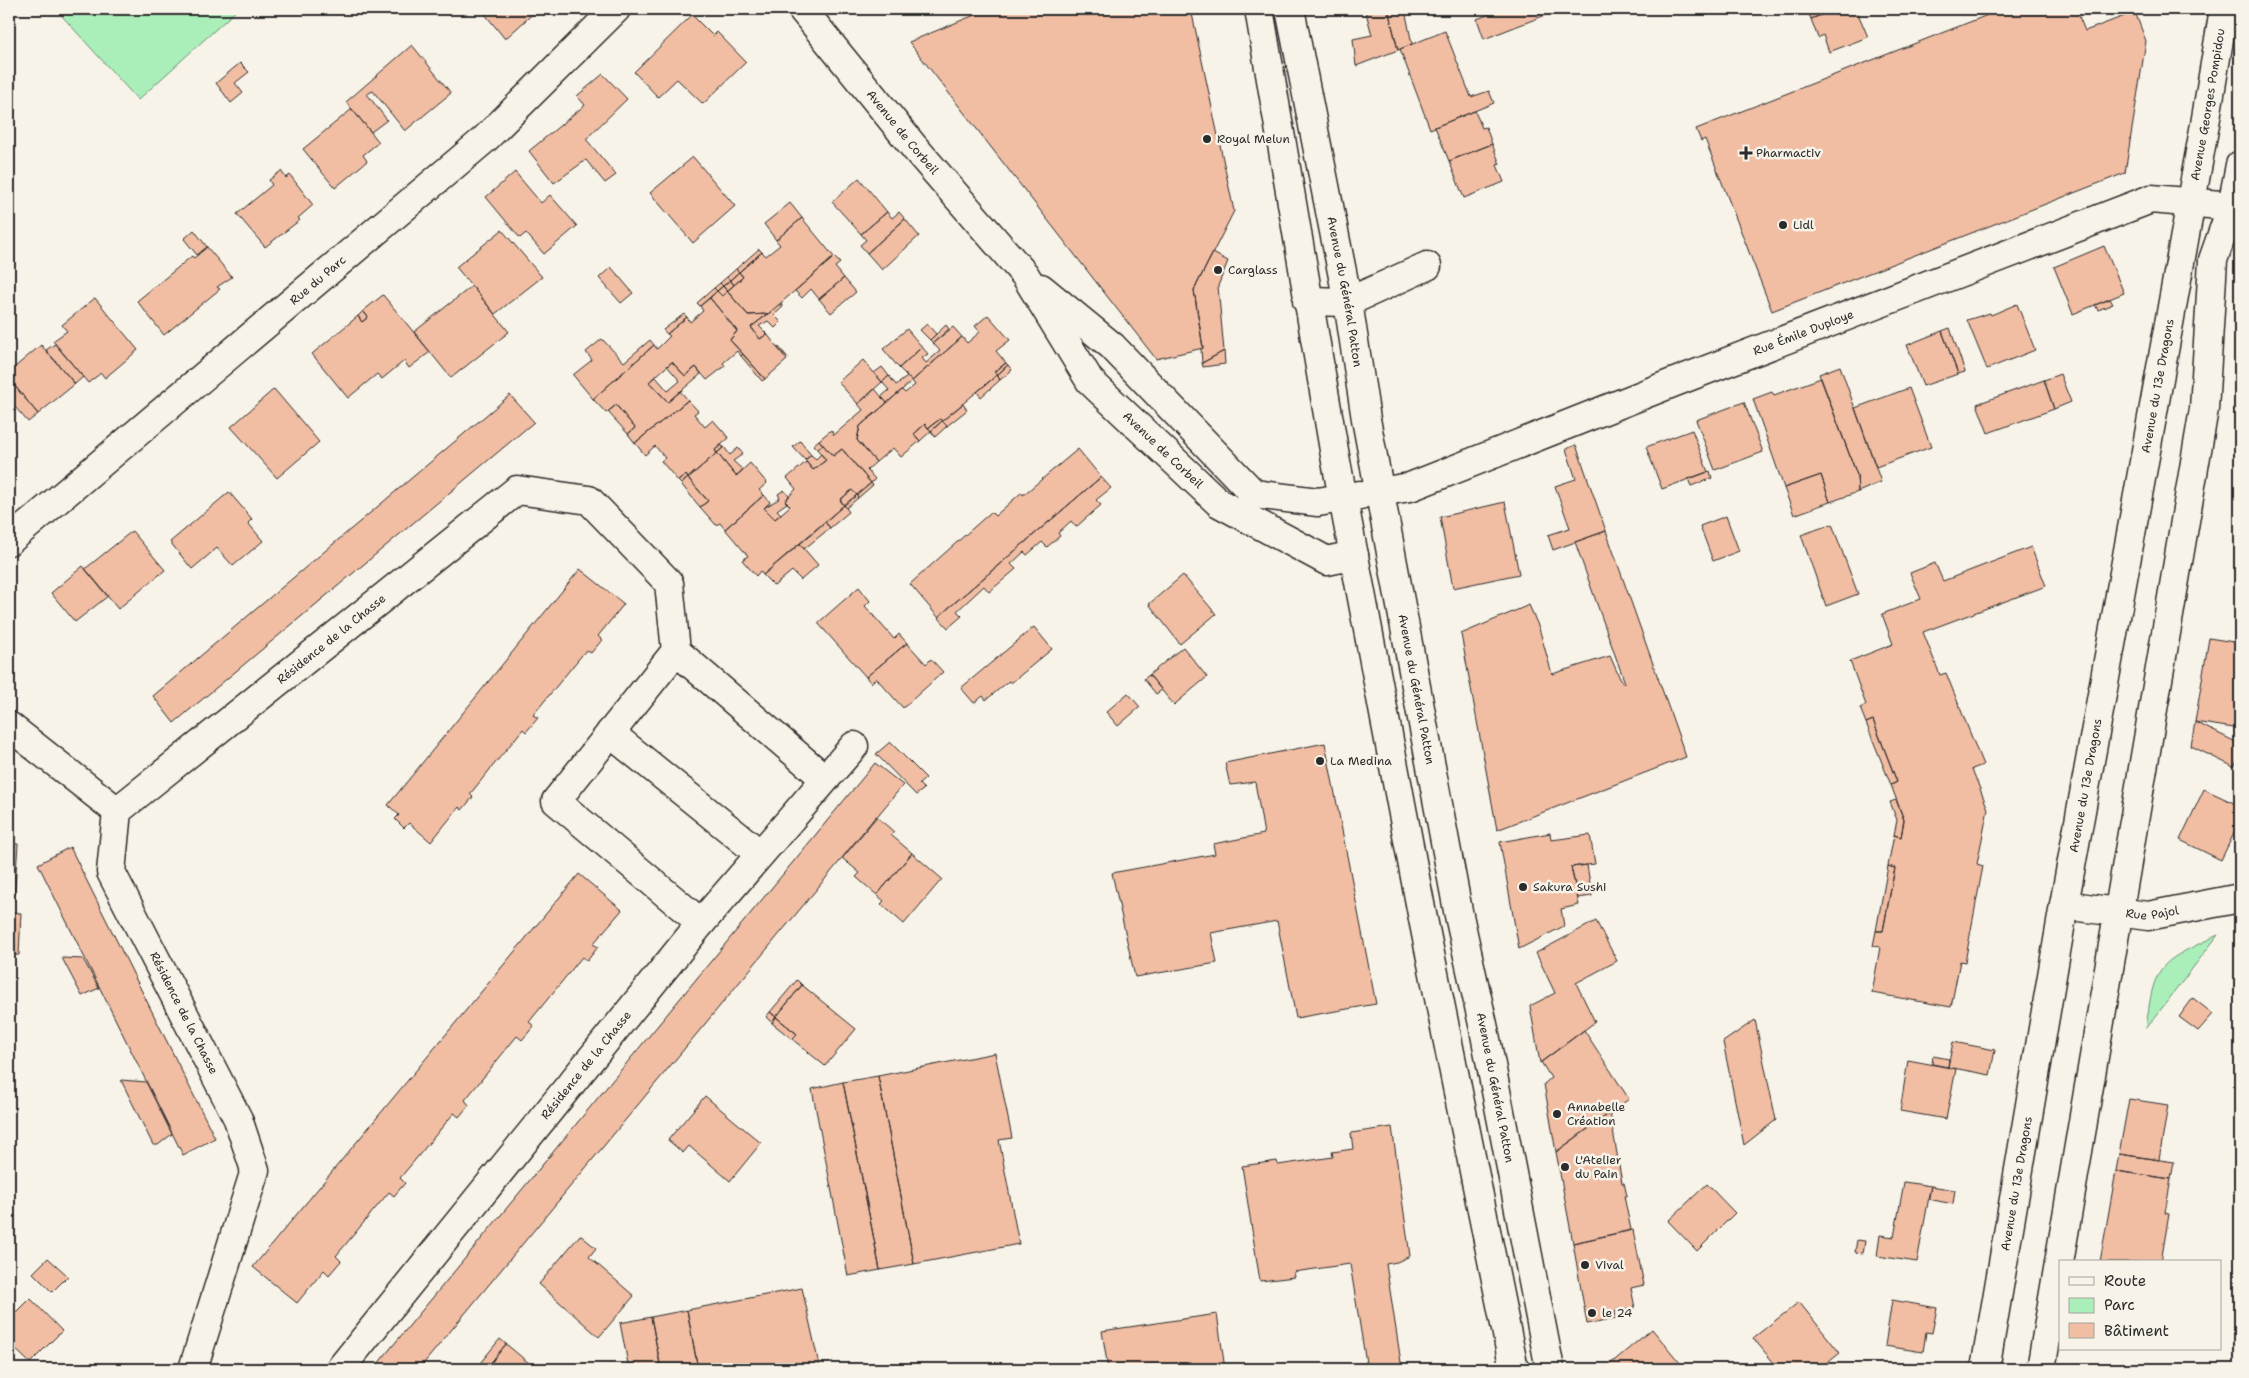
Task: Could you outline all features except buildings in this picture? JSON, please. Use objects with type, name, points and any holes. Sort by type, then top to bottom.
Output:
[{"type":"main road","name":"Rue du Parc","points":[[9,541],[485,139],[616,9]]},
{"type":"main road","name":"Avenue de Corbeil","points":[[802,9],[914,147],[1025,274],[1112,346],[1254,494],[1318,502],[1379,492]]},
{"type":"main road","points":[[1259,9],[1307,301],[1343,497],[1422,914],[1514,1369]]},
{"type":"main road","name":"Avenue du Général Patton","points":[[1290,9],[1348,302],[1379,492],[1458,911],[1484,1029],[1550,1369]]},
{"type":"main road","name":"Avenue Georges Pompidou","points":[[2191,201],[2224,9]]},
{"type":"main road","points":[[2059,1260],[2204,409],[2213,260],[2232,206],[2240,165]]},
{"type":"main road","name":"Rue Émile Duploye","points":[[1379,492],[1410,487],[1684,378],[2151,199],[2232,206]]},
{"type":"main road","name":"Avenue du 13e Dragons","points":[[1985,1369],[2064,905],[2191,201]]},
{"type":"main road","points":[[1307,301],[1348,302],[1427,266]]},
{"type":"main road","name":"Avenue de Corbeil","points":[[1025,274],[1090,382],[1218,503],[1327,561],[1354,555]]},
{"type":"main road","name":"Résidence de la Chasse","points":[[193,1369],[255,1170],[238,1119],[111,872],[117,811],[517,490],[589,500],[669,583],[676,651]]},
{"type":"main road","points":[[701,923],[556,801],[676,651],[824,778]]},
{"type":"main road","points":[[9,726],[117,811]]},
{"type":"main road","points":[[610,734],[760,854]]},
{"type":"main road","name":"Résidence de la Chasse","points":[[340,1369],[701,923],[824,778],[854,746]]},
{"type":"main road","name":"Rue Pajol","points":[[2064,905],[2148,916],[2238,895]]},
{"type":"main road","points":[[2041,1369],[2059,1261]]},
{"type":"green space","points":[[70,9],[238,9],[138,100],[62,16]]},
{"type":"green space","points":[[2218,935],[2146,1029],[2152,990],[2156,978],[2163,968],[2183,952]]},
{"type":"place","name":"Royal Melun","points":[[1207,139]]},
{"type":"place","name":"Pharmactiv","points":[[1746,153]]},
{"type":"place","name":"Lidl","points":[[1783,225]]},
{"type":"place","name":"Carglass","points":[[1218,270]]},
{"type":"place","name":"La Medina","points":[[1320,761]]},
{"type":"place","name":"Sakura Sushi","points":[[1523,887]]},
{"type":"place","name":"Annabelle Création","points":[[1557,1114]]},
{"type":"place","name":"L'Atelier du Pain","points":[[1565,1167]]},
{"type":"place","name":"Vival","points":[[1585,1265]]},
{"type":"place","name":"le 24","points":[[1592,1313]]}]
